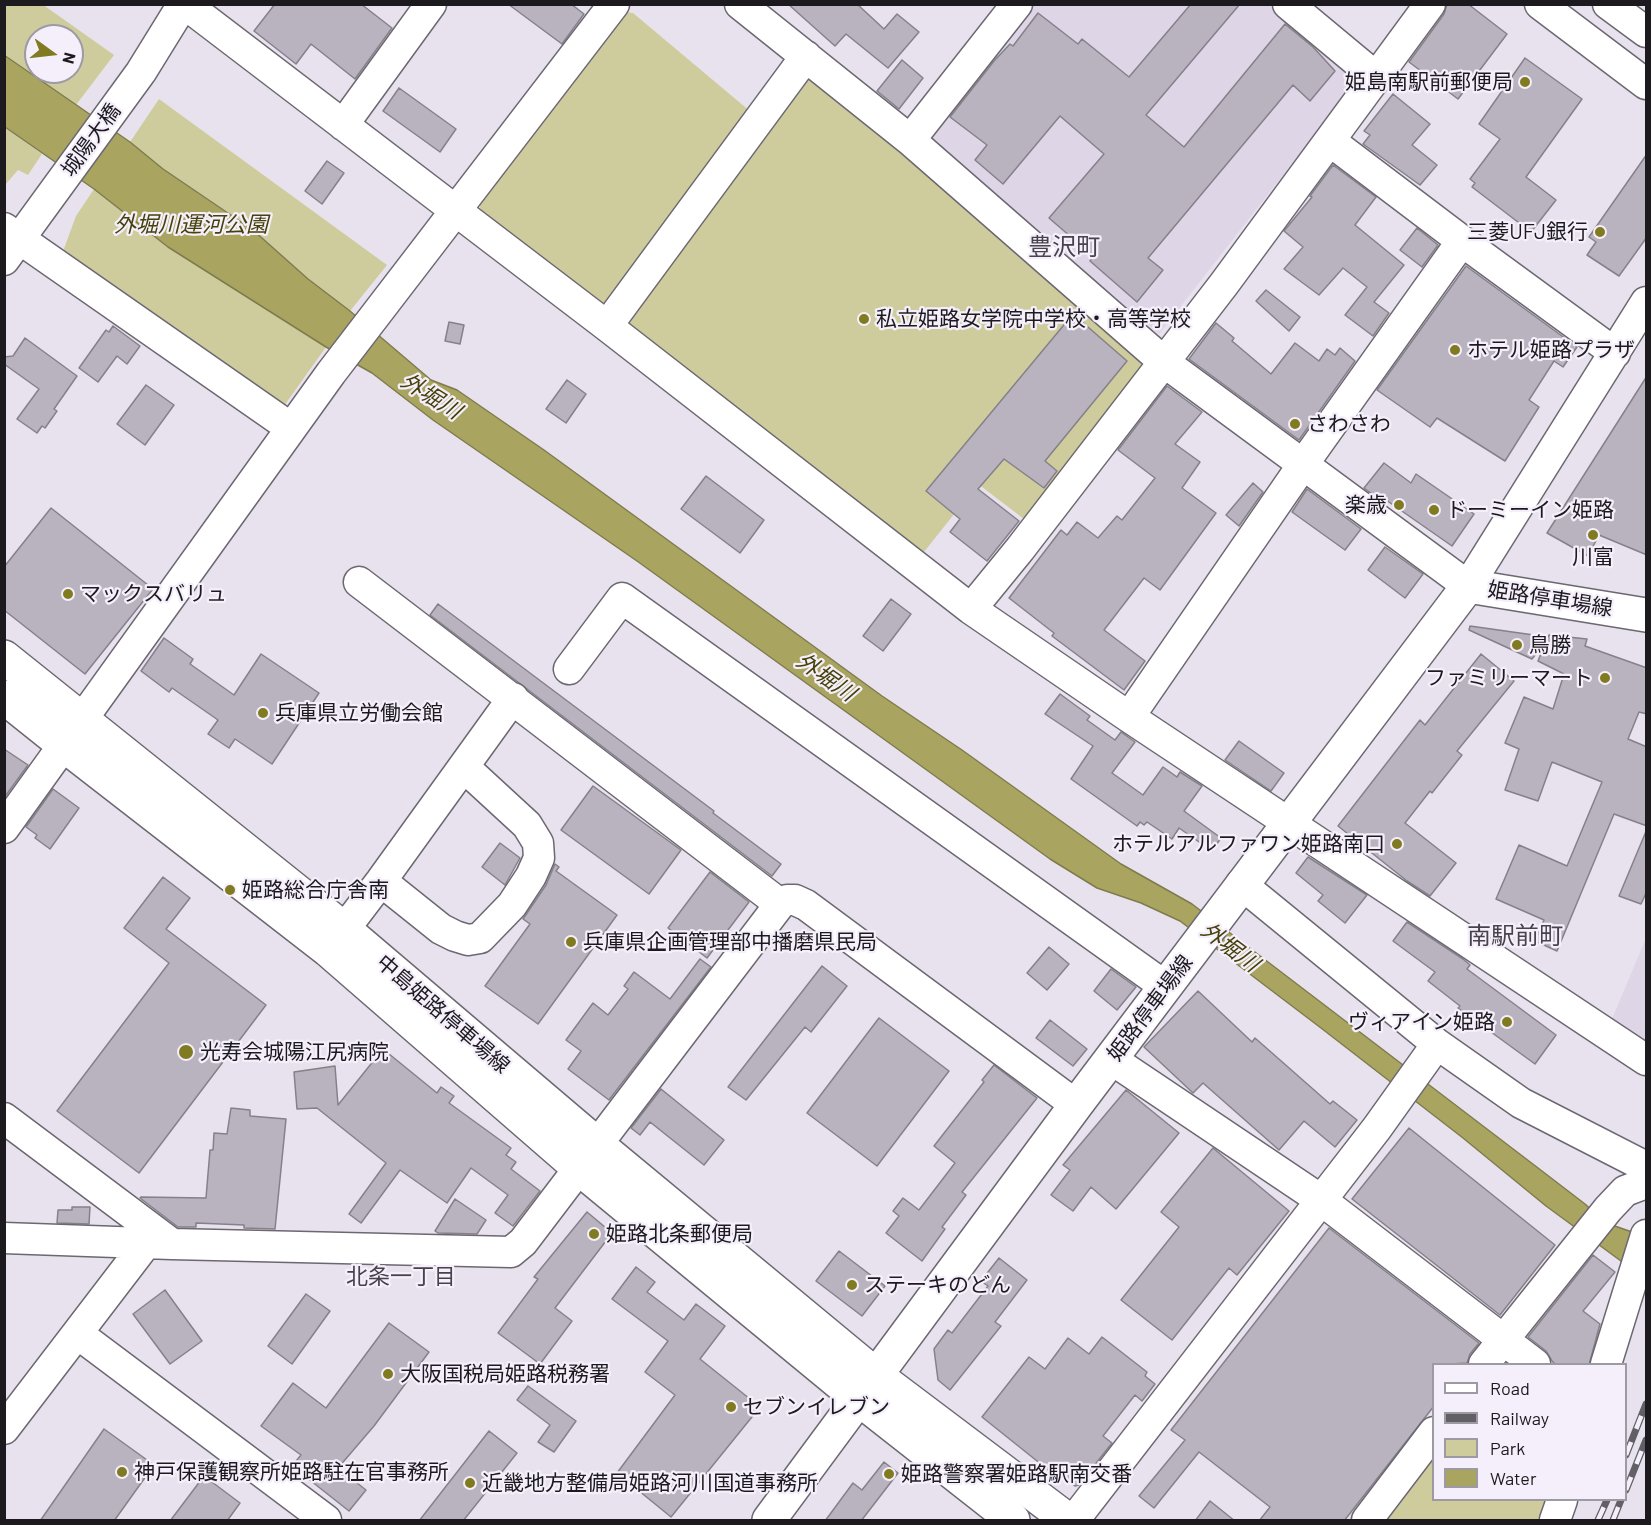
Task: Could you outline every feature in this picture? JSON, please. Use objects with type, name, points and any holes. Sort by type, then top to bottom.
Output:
[{"type":"main road","name":"姫路停車場線","points":[[769,1521],[1241,884],[1468,586],[1647,615]]},
{"type":"main road","name":"中島姫路停車場線","points":[[4,657],[74,734],[336,940],[589,1157],[868,1388]]},
{"type":"main road","name":"中島姫路停車場線","points":[[4,697],[74,734]]},
{"type":"main road","points":[[868,1388],[1013,1521]]},
{"type":"main road","points":[[868,1388],[1068,1521]]},
{"type":"street","name":"城陽大橋","points":[[10,242],[40,209],[141,72],[184,4]]},
{"type":"street","points":[[184,4],[607,326],[971,609],[1129,717],[1647,1060]]},
{"type":"street","points":[[343,125],[431,4]]},
{"type":"street","points":[[4,828],[74,734],[331,373],[614,4]]},
{"type":"street","points":[[740,4],[910,140],[1164,362],[1468,586],[1647,302]]},
{"type":"street","points":[[910,140],[1017,4]]},
{"type":"street","points":[[1288,4],[1377,78]]},
{"type":"street","points":[[971,609],[1164,362],[1430,4]]},
{"type":"street","points":[[1540,4],[1647,84]]},
{"type":"street","points":[[1608,4],[1647,32]]},
{"type":"street","points":[[607,326],[806,56]]},
{"type":"street","points":[[1330,141],[1615,353]]},
{"type":"street","points":[[1129,717],[1304,463],[1462,241]]},
{"type":"street","points":[[10,242],[291,428]]},
{"type":"street","points":[[360,582],[780,904]]},
{"type":"street","points":[[569,669],[621,598],[1166,987]]},
{"type":"street","points":[[336,940],[465,767],[513,698]]},
{"type":"street","points":[[381,881],[441,929],[468,940],[480,938],[512,905],[531,876],[539,858],[538,843],[527,825],[465,767]]},
{"type":"street","points":[[1241,884],[1437,1044],[1521,1103],[1647,1167]]},
{"type":"street","points":[[4,1238],[511,1252],[523,1242],[780,904],[787,900],[795,900],[806,905],[1076,1105]]},
{"type":"street","points":[[1074,1521],[1377,1128],[1437,1044]]},
{"type":"street","points":[[1111,1059],[1321,1200],[1532,1363]]},
{"type":"street","points":[[4,1118],[160,1243]]},
{"type":"street","points":[[1486,1363],[1608,1209],[1625,1191],[1647,1183]]},
{"type":"street","points":[[1607,1363],[1647,1235]]},
{"type":"street","points":[[4,1429],[78,1334],[160,1243]]},
{"type":"street","points":[[78,1334],[326,1521]]},
{"type":"street","points":[[1367,1521],[1432,1435]]},
{"type":"street","points":[[1555,1521],[1562,1501]]},
{"type":"shaded area","name":"私立姫路女学院中学校・高等学校","points":[[1030,5],[1269,5],[1359,78],[1159,334],[934,145],[932,134]]},
{"type":"shaded area","points":[[1646,938],[1646,1042],[1612,1019]]},
{"type":"green space","points":[[42,4],[70,24],[24,24],[24,68],[5,55],[5,5]]},
{"type":"green space","points":[[625,12],[633,13],[751,112],[604,307],[481,212],[479,201]]},
{"type":"green space","points":[[84,34],[114,55],[76,105],[46,84],[84,84]]},
{"type":"green space","name":"私立姫路女学院中学校・高等学校","points":[[800,76],[809,77],[913,163],[919,160],[1145,365],[1028,522],[978,484],[920,557],[624,323]]},
{"type":"green space","points":[[159,99],[387,265],[350,311],[308,279],[253,229],[163,169],[130,142]]},
{"type":"green space","points":[[5,127],[42,154],[28,175],[18,170],[5,185]]},
{"type":"green space","points":[[94,189],[168,247],[326,347],[284,406],[62,254],[76,216]]},
{"type":"green space","points":[[1432,1457],[1432,1501],[1552,1501],[1545,1520],[1385,1520]]},
{"type":"water","points":[[4,55],[24,69],[24,84],[46,84],[130,142],[163,169],[253,230],[308,279],[350,311],[431,380],[457,390],[544,450],[882,696],[962,750],[1121,864],[1192,904],[1585,1204],[1606,1223],[1635,1233],[1625,1264],[1546,1206],[1463,1138],[1180,921],[1141,903],[1097,888],[1050,859],[637,561],[433,420],[372,373],[326,347],[168,247],[94,189],[5,127]]},
{"type":"building","points":[[275,4],[361,4],[392,28],[355,79],[311,44],[296,64],[254,31]]},
{"type":"building","points":[[508,4],[571,4],[584,14],[562,44]]},
{"type":"building","points":[[788,4],[857,4],[884,29],[897,14],[919,32],[888,68],[846,34],[835,46]]},
{"type":"building","points":[[1191,4],[1240,4],[1146,115],[1184,147],[1285,24],[1313,47],[1335,71],[1310,101],[1293,85],[1148,258],[1163,270],[1137,302],[1090,261],[1093,256],[1049,218],[1104,154],[1060,116],[1003,184],[975,160],[987,145],[950,117],[994,61],[1010,44],[1013,46],[1038,13],[1078,44],[1082,39],[1129,77]]},
{"type":"building","points":[[1447,4],[1468,4],[1507,34],[1458,99],[1409,62],[1444,14]]},
{"type":"building","points":[[1525,58],[1582,99],[1526,177],[1556,200],[1531,232],[1472,187],[1475,183],[1470,179],[1500,139],[1479,124]]},
{"type":"building","points":[[902,60],[923,78],[899,109],[877,91]]},
{"type":"building","points":[[399,88],[456,129],[440,152],[383,111]]},
{"type":"building","points":[[1393,94],[1430,124],[1412,145],[1437,165],[1420,185],[1363,144],[1370,135],[1364,131]]},
{"type":"building","points":[[1647,154],[1647,237],[1619,276],[1587,255],[1596,242],[1589,237]]},
{"type":"building","points":[[327,161],[344,173],[322,204],[305,191]]},
{"type":"building","points":[[1333,165],[1376,197],[1355,225],[1404,265],[1374,302],[1389,313],[1373,336],[1345,315],[1367,287],[1343,268],[1319,295],[1284,269],[1303,247],[1284,231],[1312,197],[1310,196]]},
{"type":"building","points":[[1417,228],[1438,245],[1422,267],[1400,250]]},
{"type":"building","points":[[1466,266],[1577,347],[1563,367],[1554,361],[1529,400],[1539,407],[1505,461],[1437,418],[1430,427],[1377,390]]},
{"type":"building","points":[[1266,290],[1300,317],[1289,331],[1256,301]]},
{"type":"building","points":[[1073,314],[1127,361],[1045,461],[1057,471],[1044,488],[1004,459],[978,489],[1019,521],[987,561],[950,532],[960,519],[926,491]]},
{"type":"building","points":[[449,322],[464,325],[460,344],[445,341]]},
{"type":"building","points":[[1216,323],[1234,338],[1232,341],[1271,374],[1295,343],[1319,361],[1327,349],[1335,355],[1340,348],[1355,361],[1299,440],[1189,359]]},
{"type":"building","points":[[113,326],[140,346],[127,364],[117,356],[98,382],[79,368],[106,330],[109,332]]},
{"type":"building","points":[[25,338],[77,376],[54,409],[57,411],[45,428],[42,426],[37,433],[17,419],[39,389],[4,364],[4,357],[13,356]]},
{"type":"building","points":[[1647,376],[1647,555],[1599,535],[1588,556],[1547,533]]},
{"type":"building","points":[[567,380],[586,394],[566,423],[546,409]]},
{"type":"building","points":[[146,385],[174,405],[145,445],[117,424]]},
{"type":"building","points":[[1167,386],[1202,412],[1175,444],[1200,462],[1182,488],[1216,513],[1160,590],[1144,578],[1104,630],[1145,661],[1124,690],[1052,636],[1054,633],[1009,598],[1061,530],[1067,535],[1077,522],[1098,538],[1117,516],[1122,520],[1155,478],[1118,450]]},
{"type":"building","name":"ドーミーイン姫路","points":[[1384,463],[1411,483],[1416,474],[1474,514],[1452,546],[1386,500],[1384,503],[1364,488]]},
{"type":"building","points":[[706,476],[764,520],[740,553],[681,509]]},
{"type":"building","points":[[1253,483],[1263,492],[1239,526],[1226,515]]},
{"type":"building","points":[[1307,489],[1361,529],[1345,550],[1292,512]]},
{"type":"building","points":[[51,508],[153,589],[85,674],[4,610],[4,567]]},
{"type":"building","points":[[1385,547],[1423,574],[1405,598],[1368,570]]},
{"type":"building","points":[[891,599],[911,614],[883,651],[863,636]]},
{"type":"building","points":[[438,604],[781,864],[772,876],[430,615]]},
{"type":"building","points":[[1470,626],[1548,637],[1549,635],[1587,639],[1585,646],[1647,668],[1647,714],[1639,712],[1628,739],[1647,747],[1647,826],[1614,814],[1557,951],[1535,941],[1544,920],[1496,899],[1519,845],[1567,866],[1602,782],[1552,762],[1538,801],[1505,790],[1519,749],[1505,743],[1524,697],[1553,709],[1564,674],[1538,661],[1546,641],[1532,659],[1469,630]]},
{"type":"building","name":"兵庫県立労働会館","points":[[164,638],[193,659],[190,664],[234,695],[261,654],[319,693],[272,764],[235,739],[229,748],[208,734],[218,720],[172,688],[169,692],[141,671]]},
{"type":"building","points":[[1481,654],[1514,681],[1457,751],[1462,755],[1405,823],[1456,863],[1430,896],[1407,881],[1338,826],[1420,720],[1425,725]]},
{"type":"building","points":[[1060,694],[1090,716],[1087,720],[1115,740],[1121,732],[1135,742],[1112,773],[1143,795],[1163,767],[1177,777],[1180,772],[1202,786],[1184,811],[1221,838],[1212,851],[1179,828],[1172,839],[1147,822],[1144,825],[1140,822],[1137,826],[1071,779],[1093,746],[1045,714]]},
{"type":"building","points":[[1239,741],[1284,773],[1271,791],[1225,760]]},
{"type":"building","points":[[4,749],[28,765],[4,798]]},
{"type":"building","points":[[593,786],[681,850],[649,894],[561,830]]},
{"type":"building","points":[[53,789],[79,808],[50,849],[35,838],[37,835],[26,827]]},
{"type":"building","points":[[1647,829],[1647,891],[1641,904],[1619,896]]},
{"type":"building","points":[[500,843],[520,858],[505,885],[482,867]]},
{"type":"building","points":[[1308,857],[1367,895],[1345,923],[1318,901],[1323,895],[1296,873]]},
{"type":"building","points":[[555,864],[559,867],[556,871],[617,915],[538,1024],[485,986],[530,924],[523,919],[546,885]]},
{"type":"building","points":[[710,872],[749,902],[707,958],[668,928]]},
{"type":"building","points":[[163,877],[190,898],[166,929],[266,1005],[139,1173],[57,1111],[169,963],[124,928]]},
{"type":"building","points":[[1407,922],[1463,959],[1470,965],[1467,969],[1556,1035],[1535,1064],[1458,1008],[1460,1006],[1428,981],[1435,972],[1393,941]]},
{"type":"building","points":[[1049,947],[1069,964],[1047,990],[1027,973]]},
{"type":"building","points":[[700,959],[711,967],[609,1100],[568,1069],[581,1051],[566,1040],[593,1003],[608,1015],[628,989],[624,986],[634,972],[670,999]]},
{"type":"building","points":[[822,966],[847,986],[811,1032],[805,1027],[746,1100],[728,1087]]},
{"type":"building","points":[[1111,969],[1136,987],[1117,1010],[1094,991]]},
{"type":"building","points":[[1198,991],[1252,1042],[1255,1038],[1330,1104],[1333,1101],[1357,1120],[1335,1147],[1304,1121],[1279,1150],[1203,1083],[1193,1093],[1144,1047]]},
{"type":"building","points":[[879,1018],[949,1071],[877,1166],[807,1113]]},
{"type":"building","points":[[1050,1020],[1087,1049],[1073,1066],[1036,1038]]},
{"type":"building","points":[[383,1049],[437,1093],[441,1087],[454,1096],[449,1103],[511,1148],[506,1155],[516,1162],[511,1169],[540,1191],[513,1226],[495,1213],[508,1195],[471,1168],[447,1203],[400,1170],[361,1223],[349,1214],[386,1163],[317,1108],[297,1109],[294,1072],[335,1066],[338,1105]]},
{"type":"building","points":[[994,1065],[1037,1098],[962,1192],[966,1195],[942,1227],[945,1229],[922,1261],[886,1233],[899,1216],[893,1211],[903,1198],[919,1210],[955,1163],[934,1146],[984,1082],[982,1080]]},
{"type":"building","points":[[661,1089],[724,1140],[704,1165],[650,1122],[640,1135],[631,1128]]},
{"type":"building","points":[[1126,1090],[1179,1133],[1116,1209],[1091,1187],[1073,1211],[1051,1195],[1070,1170],[1063,1165]]},
{"type":"building","points":[[231,1108],[250,1110],[250,1116],[286,1119],[275,1229],[196,1223],[196,1227],[178,1227],[140,1198],[206,1198],[210,1150],[213,1150],[214,1133],[227,1134]]},
{"type":"building","points":[[1409,1128],[1555,1245],[1500,1315],[1352,1199]]},
{"type":"building","points":[[1213,1148],[1289,1211],[1237,1275],[1229,1268],[1172,1340],[1121,1300],[1179,1227],[1161,1212]]},
{"type":"building","points":[[455,1199],[486,1220],[477,1234],[435,1231]]},
{"type":"building","points":[[72,1207],[90,1207],[89,1224],[57,1223],[58,1210],[72,1210]]},
{"type":"building","points":[[587,1212],[612,1233],[555,1308],[572,1321],[540,1364],[498,1333],[538,1279],[534,1277]]},
{"type":"building","points":[[1329,1228],[1479,1343],[1470,1354],[1467,1363],[1432,1363],[1432,1409],[1344,1521],[1259,1521],[1270,1507],[1199,1452],[1154,1508],[1139,1496],[1185,1440],[1171,1430]]},
{"type":"building","points":[[839,1251],[885,1286],[862,1316],[816,1281]]},
{"type":"building","points":[[1593,1255],[1615,1272],[1583,1311],[1600,1324],[1590,1363],[1554,1363],[1546,1351],[1528,1337]]},
{"type":"building","points":[[999,1258],[1027,1280],[995,1322],[1001,1326],[950,1390],[938,1380],[934,1349],[948,1330],[952,1333],[988,1286],[981,1281]]},
{"type":"building","points":[[636,1267],[655,1282],[647,1292],[684,1320],[696,1304],[725,1326],[700,1359],[760,1407],[671,1517],[617,1473],[675,1395],[645,1372],[668,1341],[612,1299]]},
{"type":"building","points":[[165,1290],[202,1341],[170,1364],[133,1314]]},
{"type":"building","points":[[306,1294],[330,1311],[292,1364],[268,1346]]},
{"type":"building","points":[[389,1323],[429,1352],[374,1426],[338,1468],[366,1490],[349,1511],[292,1466],[301,1455],[261,1426],[293,1383],[326,1408]]},
{"type":"building","points":[[1102,1337],[1147,1372],[1145,1376],[1155,1384],[1142,1401],[1135,1395],[1103,1436],[1112,1443],[1079,1485],[1075,1486],[1059,1474],[1057,1477],[982,1417],[1029,1357],[1045,1369],[1068,1338],[1089,1354]]},
{"type":"building","points":[[528,1386],[576,1421],[554,1452],[538,1442],[550,1425],[517,1400]]},
{"type":"building","points":[[104,1429],[154,1465],[114,1521],[40,1521]]},
{"type":"building","points":[[489,1431],[517,1453],[463,1521],[419,1521]]},
{"type":"building","points":[[884,1462],[898,1473],[861,1521],[825,1521],[853,1483],[862,1490]]},
{"type":"building","points":[[204,1476],[240,1503],[227,1521],[170,1521]]},
{"type":"building","points":[[1210,1501],[1235,1521],[1195,1521]]},
{"type":"railway","points":[[1627,1452],[1646,1404]]},
{"type":"railway","points":[[1627,1488],[1646,1440]]},
{"type":"railway","points":[[1598,1520],[1607,1501]]},
{"type":"railway","points":[[1613,1520],[1621,1501]]},
{"type":"place","name":"姫島南駅前郵便局","points":[[1525,82]]},
{"type":"place","name":"三菱UFJ銀行","points":[[1600,232]]},
{"type":"place","name":"私立姫路女学院中学校・高等学校","points":[[864,319]]},
{"type":"place","name":"ホテル姫路プラザ","points":[[1455,350]]},
{"type":"place","name":"さわさわ","points":[[1295,424]]},
{"type":"place","name":"楽歳","points":[[1399,505]]},
{"type":"place","name":"ドーミーイン姫路","points":[[1434,510]]},
{"type":"place","name":"川富","points":[[1593,535]]},
{"type":"place","name":"マックスバリュ","points":[[68,594]]},
{"type":"place","name":"鳥勝","points":[[1517,645]]},
{"type":"place","name":"ファミリーマート","points":[[1605,678]]},
{"type":"place","name":"兵庫県立労働会館","points":[[263,713]]},
{"type":"place","name":"ホテルアルファワン姫路南口","points":[[1397,844]]},
{"type":"place","name":"姫路総合庁舎南","points":[[230,890]]},
{"type":"place","name":"兵庫県企画管理部中播磨県民局","points":[[571,942]]},
{"type":"place","name":"ヴィアイン姫路","points":[[1507,1022]]},
{"type":"place","name":"光寿会城陽江尻病院","points":[[186,1052]]},
{"type":"place","name":"姫路北条郵便局","points":[[594,1234]]},
{"type":"place","name":"ステーキのどん","points":[[852,1285]]},
{"type":"place","name":"大阪国税局姫路税務署","points":[[388,1374]]},
{"type":"place","name":"セブンイレブン","points":[[731,1407]]},
{"type":"place","name":"神戸保護観察所姫路駐在官事務所","points":[[122,1472]]},
{"type":"place","name":"姫路警察署姫路駅南交番","points":[[889,1474]]},
{"type":"place","name":"近畿地方整備局姫路河川国道事務所","points":[[470,1483]]},
{"type":"district","name":"豊沢町","points":[[1064,247]]},
{"type":"district","name":"南駅前町","points":[[1515,936]]},
{"type":"district","name":"北条一丁目","points":[[401,1277]]},
{"type":"water label","name":"外堀川運河公園","points":[[191,225]]},
{"type":"water label","name":"外堀川","points":[[431,396]]},
{"type":"water label","name":"外堀川","points":[[826,677]]},
{"type":"water label","name":"外堀川","points":[[1230,947]]}]
